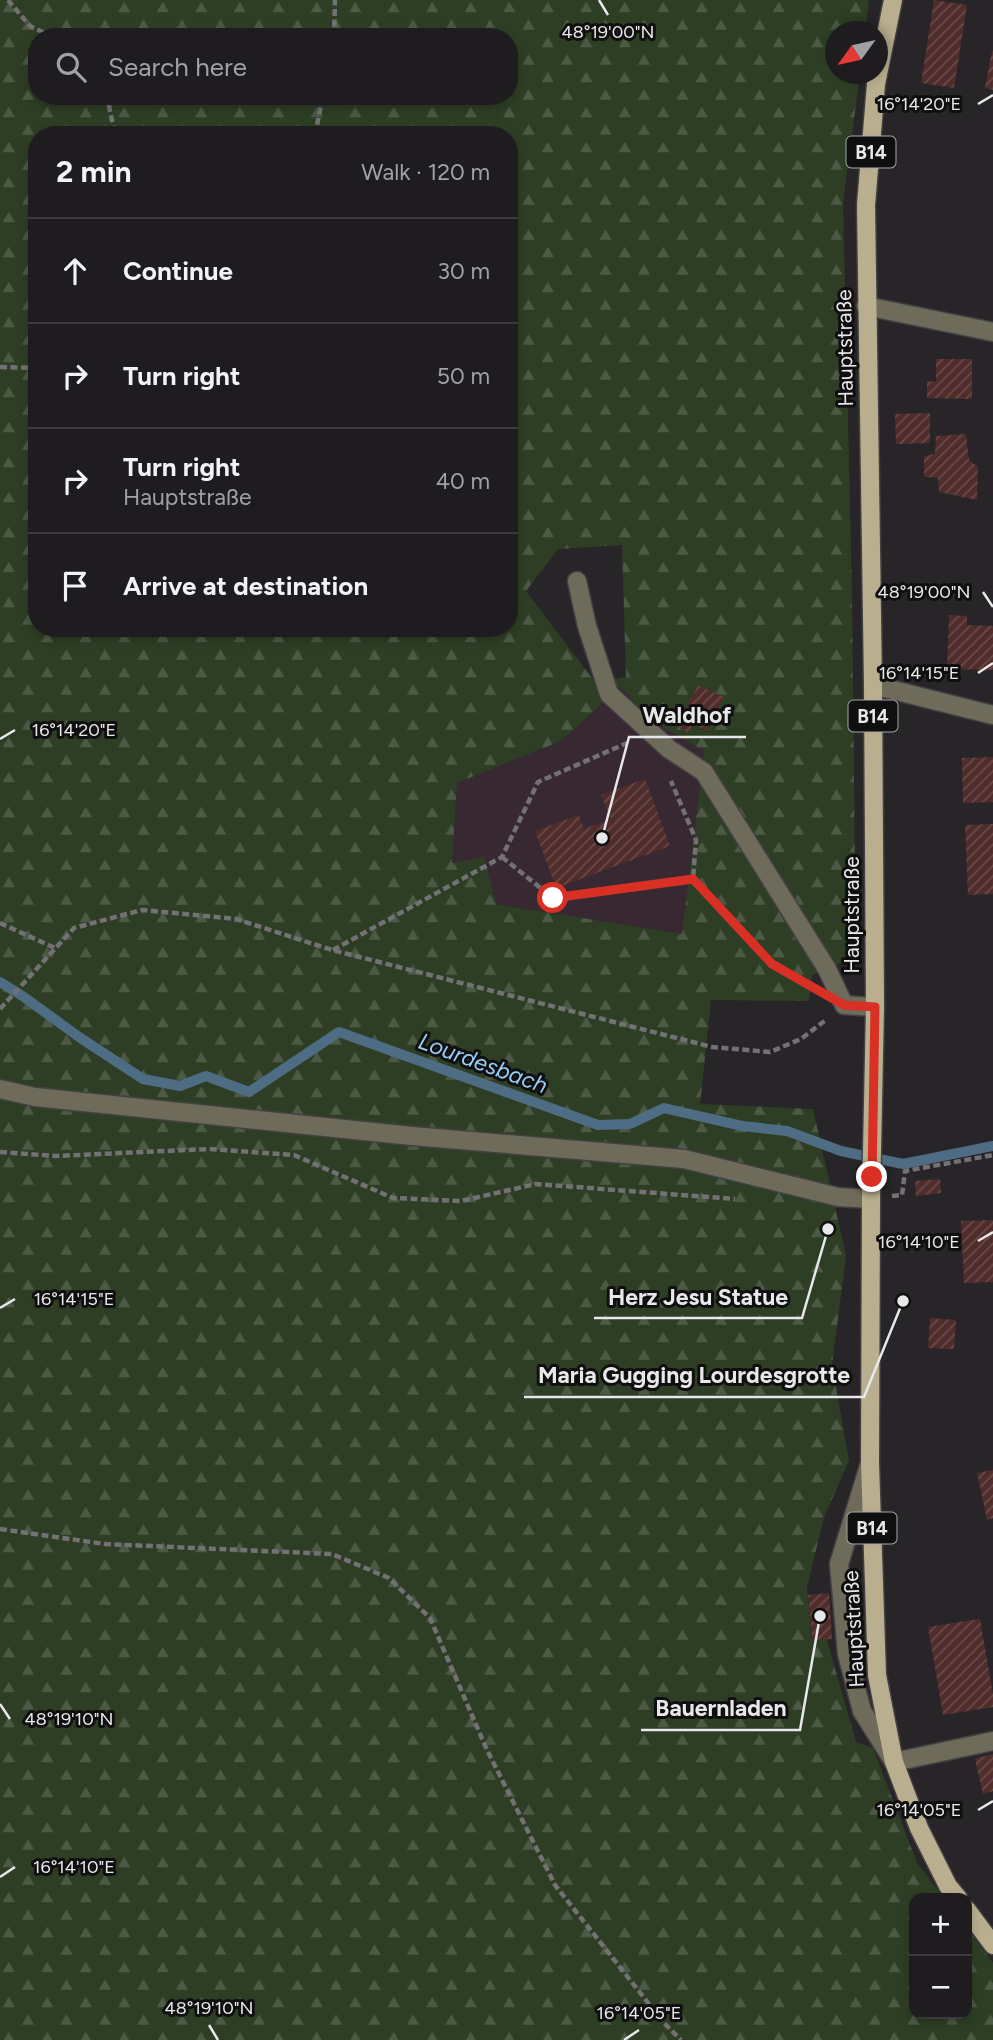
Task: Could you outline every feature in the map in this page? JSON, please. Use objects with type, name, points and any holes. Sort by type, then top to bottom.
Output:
[{"type":"main road","name":"Hauptstraße","points":[[892,0],[876,84],[866,205],[875,1007],[870,1462],[877,1675],[894,1762],[919,1828],[954,1893]]},
{"type":"main road","points":[[972,1917],[993,1945]]},
{"type":"street","points":[[866,306],[993,332]]},
{"type":"street","points":[[577,581],[587,626],[610,694],[669,749],[704,772],[827,969],[844,1005],[875,1007]]},
{"type":"street","points":[[873,685],[993,715]]},
{"type":"street","points":[[0,1089],[35,1097],[412,1136],[684,1159],[838,1197],[871,1199]]},
{"type":"street","points":[[870,1462],[839,1564],[847,1654],[862,1711],[894,1762],[993,1741]]},
{"type":"path","points":[[8,0],[34,28]]},
{"type":"path","points":[[334,28],[335,0]]},
{"type":"path","points":[[108,105],[113,126]]},
{"type":"path","points":[[317,126],[321,105]]},
{"type":"path","points":[[0,368],[28,368]]},
{"type":"path","points":[[332,950],[502,857],[538,782],[650,732]]},
{"type":"path","points":[[671,780],[696,839],[693,879],[772,964],[808,985]]},
{"type":"path","points":[[502,857],[553,898],[693,879]]},
{"type":"path","points":[[0,1009],[75,928],[142,911],[236,919],[332,950],[712,1046],[770,1052],[801,1039],[844,1005]]},
{"type":"path","points":[[0,923],[55,948]]},
{"type":"path","points":[[0,1152],[56,1156],[209,1149],[294,1155],[393,1198],[461,1201],[536,1184],[732,1199],[744,1197]]},
{"type":"path","points":[[871,1199],[902,1195],[905,1171],[993,1155]]},
{"type":"path","points":[[0,1529],[105,1544],[332,1554],[389,1578],[430,1618],[487,1749],[555,1885],[681,2040]]},
{"type":"shaded area","points":[[622,687],[647,718],[704,751],[682,934],[496,904],[452,864],[457,783],[561,741]]},
{"type":"green space","points":[[0,0],[869,0],[866,21],[825,21],[825,84],[859,84],[843,202],[852,597],[856,957],[812,975],[809,1001],[711,1000],[700,1104],[813,1109],[846,1256],[832,1365],[849,1461],[824,1517],[807,1587],[811,1638],[826,1637],[856,1742],[873,1748],[917,1863],[940,1893],[909,1893],[909,2019],[972,2019],[972,1935],[993,1963],[993,2040],[0,2040]],"holes":[[[622,545],[626,677],[595,682],[526,591],[558,549]],[[621,687],[647,718],[704,751],[682,934],[496,904],[484,857],[452,863],[457,783],[561,741]]]},
{"type":"building","points":[[934,0],[967,5],[954,88],[921,83]]},
{"type":"building","points":[[993,51],[993,90],[985,88]]},
{"type":"building","points":[[936,359],[972,359],[972,399],[927,398],[927,381],[936,382]]},
{"type":"building","points":[[930,413],[930,443],[896,444],[895,414]]},
{"type":"building","points":[[966,434],[969,460],[978,467],[977,500],[939,492],[938,478],[924,477],[924,456],[935,454],[936,436]]},
{"type":"building","points":[[949,615],[967,616],[967,625],[993,626],[993,670],[947,669]]},
{"type":"building","points":[[698,685],[724,697],[707,731],[693,723],[688,733],[666,721],[673,706],[684,712]]},
{"type":"building","points":[[993,757],[993,802],[963,803],[962,758]]},
{"type":"building","points":[[645,779],[670,846],[556,888],[535,831],[579,815],[584,829],[611,819],[601,795]]},
{"type":"building","points":[[993,824],[993,894],[968,895],[965,825]]},
{"type":"building","points":[[940,1179],[941,1193],[916,1196],[915,1181]]},
{"type":"building","points":[[993,1220],[993,1282],[964,1283],[961,1221]]},
{"type":"building","points":[[930,1318],[956,1320],[954,1349],[928,1348]]},
{"type":"building","points":[[993,1470],[993,1518],[987,1520],[977,1473]]},
{"type":"building","points":[[829,1593],[832,1639],[812,1640],[808,1595]]},
{"type":"building","points":[[980,1619],[993,1707],[943,1715],[928,1627]]},
{"type":"building","points":[[993,1754],[993,1791],[983,1794],[975,1759]]},
{"type":"waterway","name":"Lourdesbach","points":[[0,982],[143,1079],[180,1086],[206,1076],[249,1092],[339,1032],[598,1125],[630,1124],[664,1108],[743,1126],[787,1131],[841,1151],[903,1164],[993,1146]]},
{"type":"place","name":"Waldhof","points":[[602,838]]},
{"type":"place","name":"Herz Jesu Statue","points":[[828,1229]]},
{"type":"place","name":"Maria Gugging Lourdesgrotte","points":[[903,1301]]},
{"type":"place","name":"Bauernladen","points":[[820,1616]]},
{"type":"route","points":[[553,898],[693,879],[772,964],[844,1005],[875,1007],[872,1177]]}]
